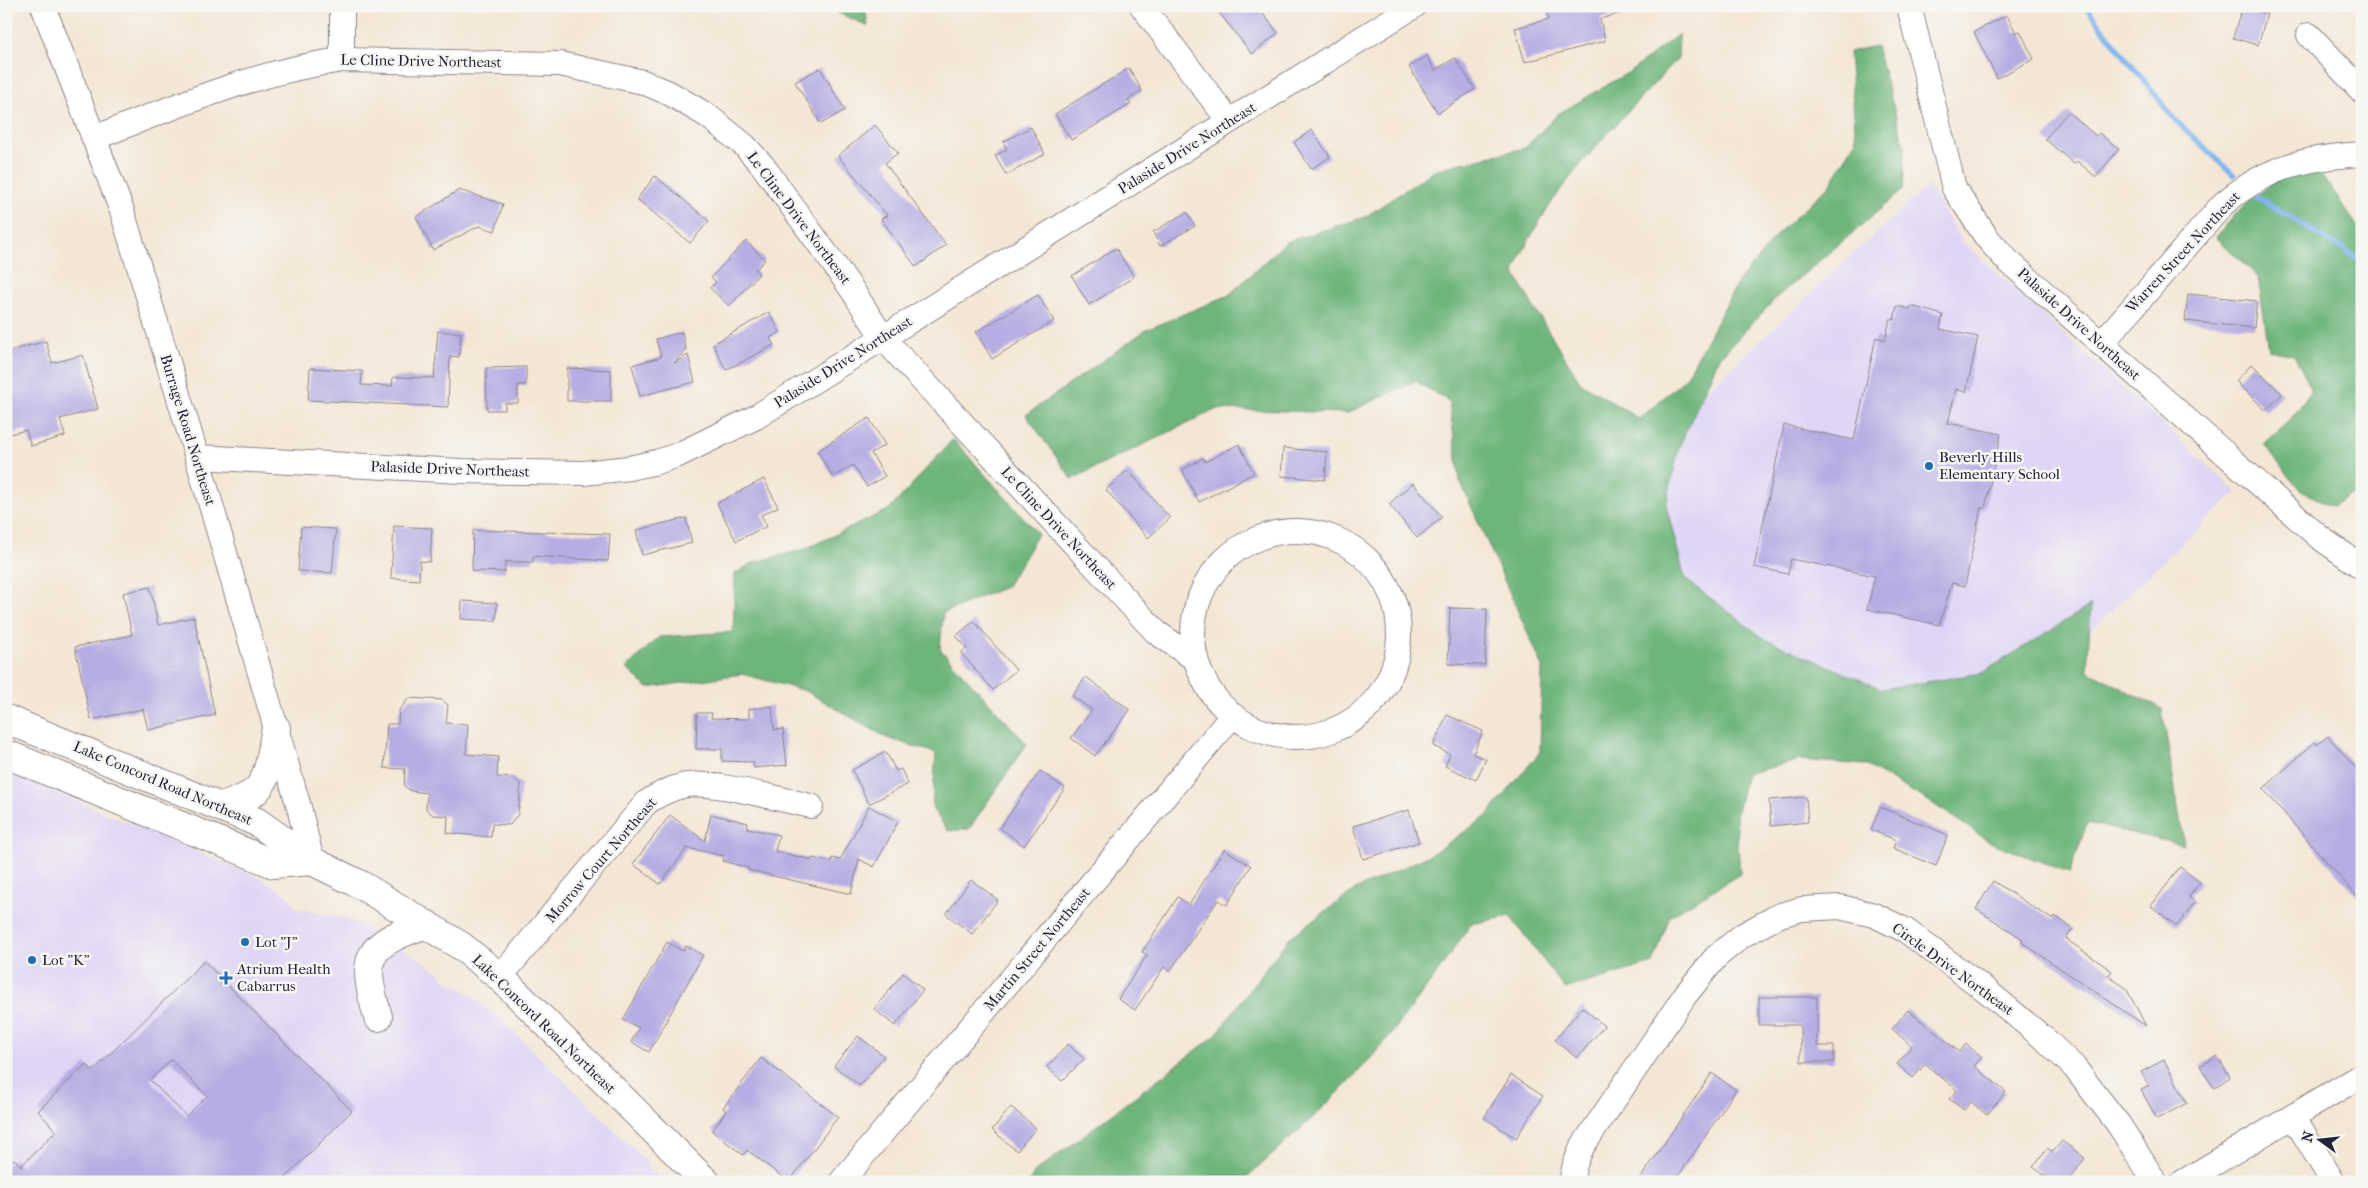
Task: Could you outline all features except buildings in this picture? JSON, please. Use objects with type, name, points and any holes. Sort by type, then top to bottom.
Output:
[{"type":"main road","name":"Lake Concord Road Northeast","points":[[6,719],[257,822],[312,861],[362,885],[394,907],[461,946],[500,977],[706,1182]]},
{"type":"main road","points":[[222,808],[248,796],[260,787],[268,767],[276,728]]},
{"type":"main road","points":[[6,754],[274,864],[312,861]]},
{"type":"main road","points":[[378,1017],[369,987],[367,971],[371,957],[385,940],[426,924]]},
{"type":"street","name":"Burrage Road Northeast","points":[[43,6],[122,211],[197,457],[276,728],[312,861]]},
{"type":"street","points":[[342,6],[342,60]]},
{"type":"street","points":[[1142,6],[1229,122]]},
{"type":"street","name":"Palaside Drive Northeast","points":[[197,457],[461,471],[584,473],[629,468],[678,454],[756,417],[1414,6]]},
{"type":"street","name":"Palaside Drive Northeast","points":[[1909,6],[1954,188],[1987,238],[2006,259],[2100,344],[2319,537],[2362,567]]},
{"type":"street","points":[[2309,35],[2362,91]]},
{"type":"street","name":"Le Cline Drive Northeast","points":[[94,138],[251,80],[321,62],[342,60],[560,64],[643,82],[669,92],[708,116],[744,145],[763,166],[851,288],[883,338],[1156,632],[1195,659]]},
{"type":"street","name":"Warren Street Northeast","points":[[2100,344],[2224,203],[2244,187],[2264,175],[2304,160],[2362,154]]},
{"type":"street","points":[[1302,530],[1326,534],[1368,558],[1383,577],[1393,599],[1399,623],[1398,647],[1392,671],[1386,686],[1365,712],[1348,724],[1329,732],[1303,737],[1269,734],[1250,727],[1232,716],[1216,700],[1203,681],[1195,659],[1192,635],[1195,611],[1203,588],[1222,562],[1234,551],[1255,538],[1278,532],[1302,530]]},
{"type":"street","name":"Martin Street Northeast","points":[[841,1182],[1232,716]]},
{"type":"street","name":"Morrow Court Northeast","points":[[500,977],[647,802],[661,793],[683,785],[707,785],[812,806]]},
{"type":"street","name":"Circle Drive Northeast","points":[[1571,1182],[1575,1164],[1582,1147],[1686,994],[1716,957],[1743,935],[1780,915],[1823,907],[1840,907],[1874,915],[1905,930],[2010,1010],[2074,1067],[2119,1125],[2155,1182]]},
{"type":"street","points":[[2183,1182],[2362,1075]]},
{"type":"street","points":[[2293,1116],[2333,1182]]},
{"type":"shaded area","name":"Beverly Hills Elementary School","points":[[1928,185],[1963,242],[2237,492],[2036,682],[1907,713],[1659,583],[1654,439]]},
{"type":"shaded area","name":"Atrium Health Cabarrus","points":[[6,772],[263,879],[286,894],[300,912],[304,909],[347,919],[366,928],[371,934],[412,954],[439,972],[450,983],[463,989],[508,1026],[645,1160],[661,1182],[6,1182]]},
{"type":"green space","points":[[823,6],[865,6],[868,26]]},
{"type":"green space","points":[[1679,34],[1678,58],[1609,132],[1565,185],[1545,212],[1528,241],[1514,272],[1581,383],[1639,419],[1686,378],[1737,284],[1778,233],[1830,185],[1856,140],[1849,52],[1876,46],[1905,148],[1903,190],[1778,296],[1719,358],[1679,447],[1666,505],[1685,579],[1765,639],[1882,689],[1982,673],[2091,605],[2087,670],[2162,709],[2184,845],[2087,823],[2070,873],[1990,842],[1929,801],[1865,765],[1800,760],[1746,774],[1736,816],[1740,874],[1670,916],[1653,963],[1565,989],[1510,916],[1471,924],[1418,1000],[1383,1044],[1315,1115],[1242,1182],[1029,1182],[1035,1172],[1215,1036],[1288,939],[1353,891],[1430,855],[1486,817],[1540,752],[1542,665],[1460,481],[1449,401],[1415,381],[1348,413],[1217,409],[1072,479],[1026,415],[1146,330],[1229,295],[1286,242],[1365,217],[1437,169],[1525,148],[1558,114],[1631,71]]},
{"type":"green space","points":[[2316,167],[2362,233],[2362,489],[2332,506],[2301,491],[2264,444],[2291,419],[2312,390],[2294,355],[2269,350],[2258,277],[2216,237],[2243,206],[2278,179]]},
{"type":"green space","points":[[953,439],[1038,534],[1007,586],[943,613],[940,649],[1027,744],[969,829],[948,831],[932,808],[936,753],[887,738],[806,691],[742,674],[648,688],[626,668],[659,637],[733,632],[735,574],[752,563],[805,549],[890,509]]},
{"type":"waterway","points":[[2085,6],[2175,120],[2234,175]]},
{"type":"waterway","points":[[2257,197],[2362,261]]},
{"type":"place","name":"Beverly Hills Elementary School","points":[[1929,466]]},
{"type":"place","name":"Lot \"J\"","points":[[245,942]]},
{"type":"place","name":"Lot \"K\"","points":[[32,960]]},
{"type":"place","name":"Atrium Health Cabarrus","points":[[226,978]]}]
